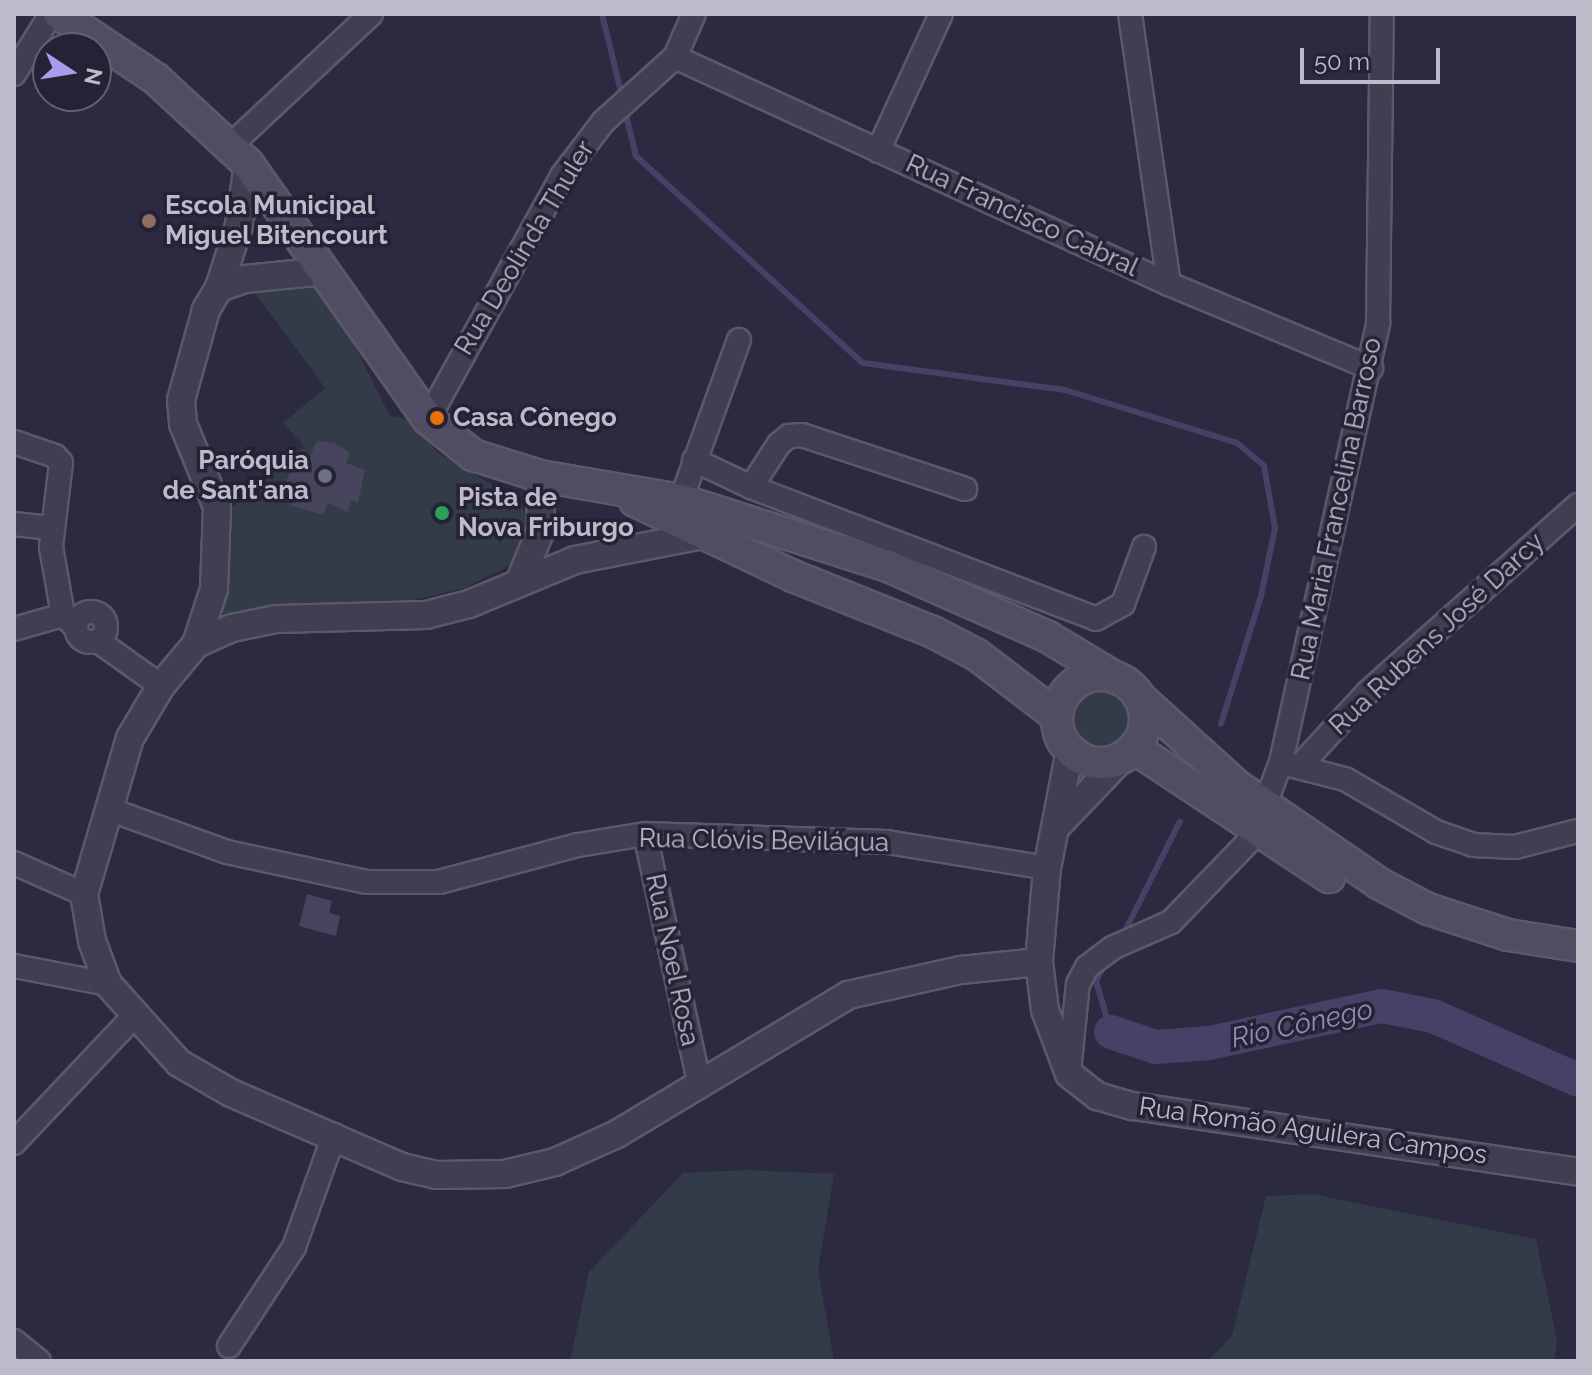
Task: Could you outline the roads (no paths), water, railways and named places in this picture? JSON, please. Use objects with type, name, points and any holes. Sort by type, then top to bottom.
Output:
[{"type":"main road","points":[[59,14],[156,79],[239,155],[428,419],[473,455],[540,476],[681,500],[888,566],[1048,637],[1116,678],[1139,697],[1262,819],[1363,898],[1418,925],[1485,949],[1578,966]]},
{"type":"main road","points":[[612,490],[702,535],[933,632],[977,655],[1057,716]]},
{"type":"main road","points":[[1116,678],[1089,677],[1073,685],[1057,716],[1060,735],[1070,750],[1095,763],[1128,753],[1262,819],[1428,909],[1508,935],[1578,946]]},
{"type":"main road","points":[[1128,753],[1145,719],[1139,697]]},
{"type":"street","points":[[14,74],[51,14]]},
{"type":"street","points":[[371,14],[239,155],[239,225],[219,288],[193,344],[181,400],[183,424],[217,507],[214,589],[196,644],[161,686],[130,738],[84,894],[92,941],[108,984],[179,1063],[231,1093],[402,1167],[436,1175],[505,1174],[592,1145],[700,1086],[848,995],[933,975],[1039,962]]},
{"type":"street","name":"Rua Deolinda Thuler","points":[[428,419],[562,176],[603,122],[675,57],[694,14]]},
{"type":"street","points":[[878,151],[941,14]]},
{"type":"street","points":[[1130,14],[1169,284]]},
{"type":"street","name":"Rua Maria Francelina Barroso","points":[[1262,819],[1290,765],[1371,368],[1382,248],[1382,14]]},
{"type":"street","name":"Rua Francisco Cabral","points":[[675,57],[1169,284],[1371,368]]},
{"type":"street","points":[[219,288],[245,279],[324,271]]},
{"type":"street","points":[[681,500],[739,340]]},
{"type":"street","points":[[751,487],[779,444],[789,436],[802,435],[965,489]]},
{"type":"street","points":[[14,442],[61,463],[52,528],[69,621]]},
{"type":"street","points":[[694,460],[751,487],[1096,619],[1123,604],[1144,547]]},
{"type":"street","points":[[519,583],[541,530],[540,476]]},
{"type":"street","name":"Rua Rubens José Darcy","points":[[1290,765],[1578,505]]},
{"type":"street","points":[[14,524],[52,528]]},
{"type":"street","points":[[196,644],[232,628],[276,619],[426,615],[575,560],[702,535]]},
{"type":"street","points":[[14,629],[69,621],[89,611],[100,614],[105,633],[98,641],[161,686]]},
{"type":"street","points":[[1069,1074],[1045,1010],[1039,962],[1047,868],[1070,750]]},
{"type":"street","points":[[1056,827],[1128,753]]},
{"type":"street","points":[[1290,765],[1345,779],[1436,832],[1473,845],[1515,847],[1578,831]]},
{"type":"street","name":"Rua Clóvis Beviláqua","points":[[111,810],[227,852],[367,882],[439,882],[578,845],[645,834],[887,842],[1047,868]]},
{"type":"street","points":[[1069,1074],[1078,984],[1087,967],[1112,948],[1152,932],[1184,912],[1262,819]]},
{"type":"street","name":"Rua Noel Rosa","points":[[645,834],[700,1086]]},
{"type":"street","points":[[14,863],[84,894]]},
{"type":"street","points":[[14,966],[108,984]]},
{"type":"street","points":[[14,1143],[134,1016]]},
{"type":"street","name":"Rua Romão Aguilera Campos","points":[[1069,1074],[1097,1096],[1133,1106],[1578,1172]]},
{"type":"street","points":[[229,1346],[294,1247],[334,1135]]},
{"type":"street","points":[[14,1341],[39,1361]]},
{"type":"waterway","points":[[602,14],[622,96]]},
{"type":"waterway","points":[[625,111],[636,156],[863,363],[1065,390],[1237,443],[1264,466],[1275,528],[1261,596],[1221,724]]},
{"type":"waterway","points":[[1123,935],[1180,821]]},
{"type":"waterway","points":[[1106,962],[1096,981],[1111,1032]]},
{"type":"waterway","name":"Rio Cônego","points":[[1111,1032],[1156,1047],[1209,1043],[1382,1006],[1433,1016],[1578,1080]]},
{"type":"place","name":"Escola Municipal Miguel Bitencourt","points":[[149,221]]},
{"type":"place","name":"Casa Cônego","points":[[437,418]]},
{"type":"place","name":"Paróquia de Sant'ana","points":[[325,476]]},
{"type":"place","name":"Pista de Nova Friburgo","points":[[442,513]]}]
